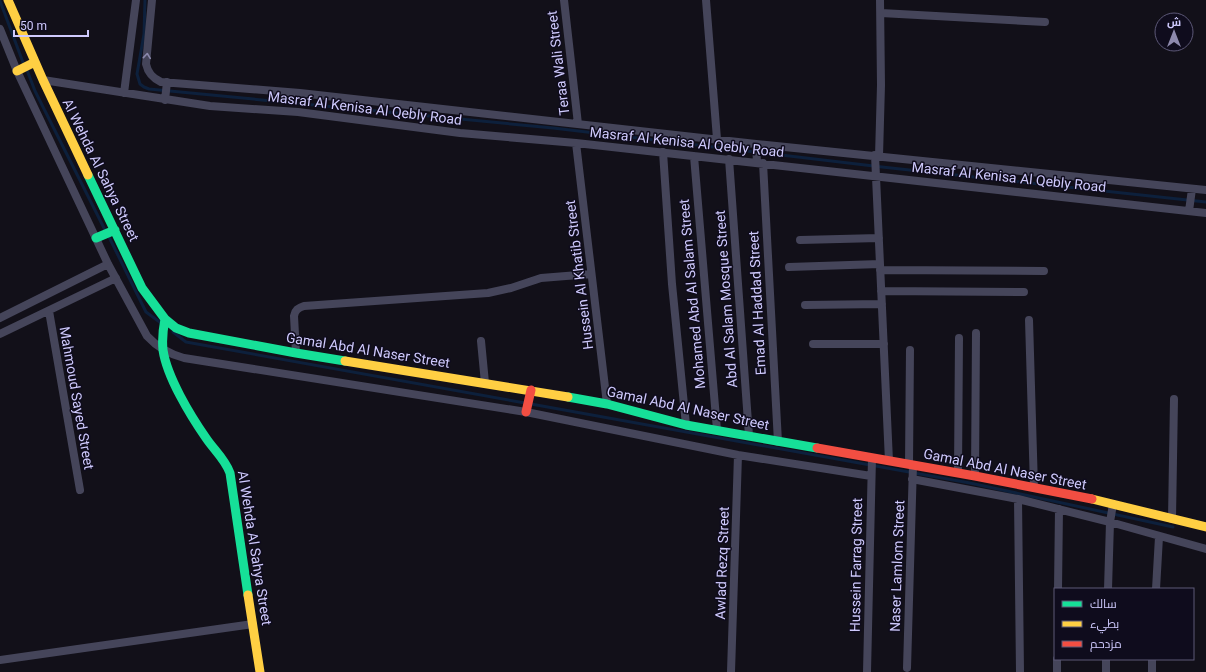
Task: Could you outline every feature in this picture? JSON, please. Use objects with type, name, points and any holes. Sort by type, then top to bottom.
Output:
[{"type":"street","name":"Al Wehda Al Sahya Street","points":[[8,0],[26,67],[43,80],[106,233],[108,264],[147,336],[154,344],[163,350]]},
{"type":"street","points":[[124,93],[136,0]]},
{"type":"street","name":"Masraf Al Kenisa Al Qebly Road","points":[[152,0],[146,64],[150,75],[161,82],[308,94],[756,144],[1206,190]]},
{"type":"street","name":"Teraa Wali Street","points":[[564,0],[578,124]]},
{"type":"street","points":[[706,0],[717,139]]},
{"type":"street","points":[[880,0],[880,93],[876,176],[889,461]]},
{"type":"street","points":[[881,13],[1045,22]]},
{"type":"street","name":"Al Wehda Al Sahya Street","points":[[0,29],[26,67],[106,233],[164,321],[163,350],[169,368],[190,412],[206,438],[229,468],[260,672]]},
{"type":"street","name":"Masraf Al Kenisa Al Qebly Road","points":[[43,80],[210,106],[298,112],[460,132],[663,152],[1206,213]]},
{"type":"street","points":[[165,100],[167,82]]},
{"type":"street","name":"Hussein Al Khatib Street","points":[[576,143],[607,404]]},
{"type":"street","name":"Emad Al Haddad Street","points":[[756,144],[760,163],[778,442]]},
{"type":"street","points":[[663,152],[672,284],[686,425]]},
{"type":"street","name":"Mohamed Abd Al Salam Street","points":[[694,156],[717,430]]},
{"type":"street","name":"Abd Al Salam Mosque Street","points":[[729,160],[749,436]]},
{"type":"street","points":[[1188,211],[1192,189]]},
{"type":"street","points":[[800,240],[879,238]]},
{"type":"street","points":[[0,318],[108,264]]},
{"type":"street","points":[[789,267],[880,267],[1044,271]]},
{"type":"street","points":[[296,353],[294,316],[295,311],[304,306],[488,293],[511,288],[541,278],[592,274]]},
{"type":"street","points":[[0,334],[116,278]]},
{"type":"street","points":[[881,291],[1024,292]]},
{"type":"street","points":[[805,305],[882,304]]},
{"type":"street","name":"Mahmoud Sayed Street","points":[[49,311],[80,490]]},
{"type":"street","points":[[1029,320],[1034,488]]},
{"type":"street","name":"Gamal Abd Al Naser Street","points":[[164,321],[189,333],[296,353],[607,404],[686,425],[778,442],[872,466]]},
{"type":"street","points":[[975,476],[976,333]]},
{"type":"street","points":[[958,472],[959,338]]},
{"type":"street","points":[[481,341],[485,383]]},
{"type":"street","points":[[813,344],[884,344]]},
{"type":"street","name":"Gamal Abd Al Naser Street","points":[[163,350],[184,358],[527,410],[738,455],[872,466],[889,461],[911,470],[1059,509],[1112,512],[1172,519],[1206,527]]},
{"type":"street","name":"Naser Lamlom Street","points":[[907,668],[911,470],[910,350]]},
{"type":"street","points":[[527,410],[530,392]]},
{"type":"street","points":[[1172,519],[1174,399]]},
{"type":"street","name":"Awlad Rezq Street","points":[[731,672],[738,455]]},
{"type":"street","name":"Hussein Farrag Street","points":[[867,672],[872,466]]},
{"type":"street","name":"Gamal Abd Al Naser Street","points":[[911,470],[958,472],[1034,488],[1112,512],[1159,537],[1206,549]]},
{"type":"street","points":[[1018,499],[1020,672]]},
{"type":"street","points":[[1058,588],[1059,509]]},
{"type":"street","points":[[1108,588],[1112,512]]},
{"type":"street","points":[[1156,588],[1159,537]]},
{"type":"street","points":[[0,660],[253,624]]},
{"type":"street","points":[[1057,660],[1057,672]]},
{"type":"street","points":[[1106,660],[1106,672]]},
{"type":"street","points":[[1152,660],[1152,672]]},
{"type":"waterway","points":[[145,0],[144,34],[137,74],[140,84],[149,89],[553,128],[882,167],[1206,202]]},
{"type":"waterway","points":[[0,1],[24,65]]},
{"type":"waterway","points":[[27,70],[35,91],[105,230]]},
{"type":"waterway","points":[[108,235],[146,312],[161,323]]},
{"type":"waterway","points":[[173,332],[186,342],[525,403]]},
{"type":"waterway","points":[[531,404],[970,483],[1173,527]]},
{"type":"traffic: fast","points":[[88,175],[142,288],[165,319],[176,328],[189,333],[345,361]]},
{"type":"traffic: fast","points":[[96,238],[115,230]]},
{"type":"traffic: fast","points":[[165,319],[163,350],[165,361],[174,384],[193,418],[230,473],[248,595]]},
{"type":"traffic: fast","points":[[568,397],[607,404],[686,425],[817,448]]},
{"type":"traffic: slow","points":[[8,0],[43,80],[88,175]]},
{"type":"traffic: slow","points":[[17,71],[35,62]]},
{"type":"traffic: slow","points":[[345,361],[568,397]]},
{"type":"traffic: slow","points":[[1092,499],[1206,527]]},
{"type":"traffic: slow","points":[[248,595],[260,672]]},
{"type":"traffic: jam","points":[[526,412],[531,390]]},
{"type":"traffic: jam","points":[[817,448],[975,476],[1092,499]]}]
